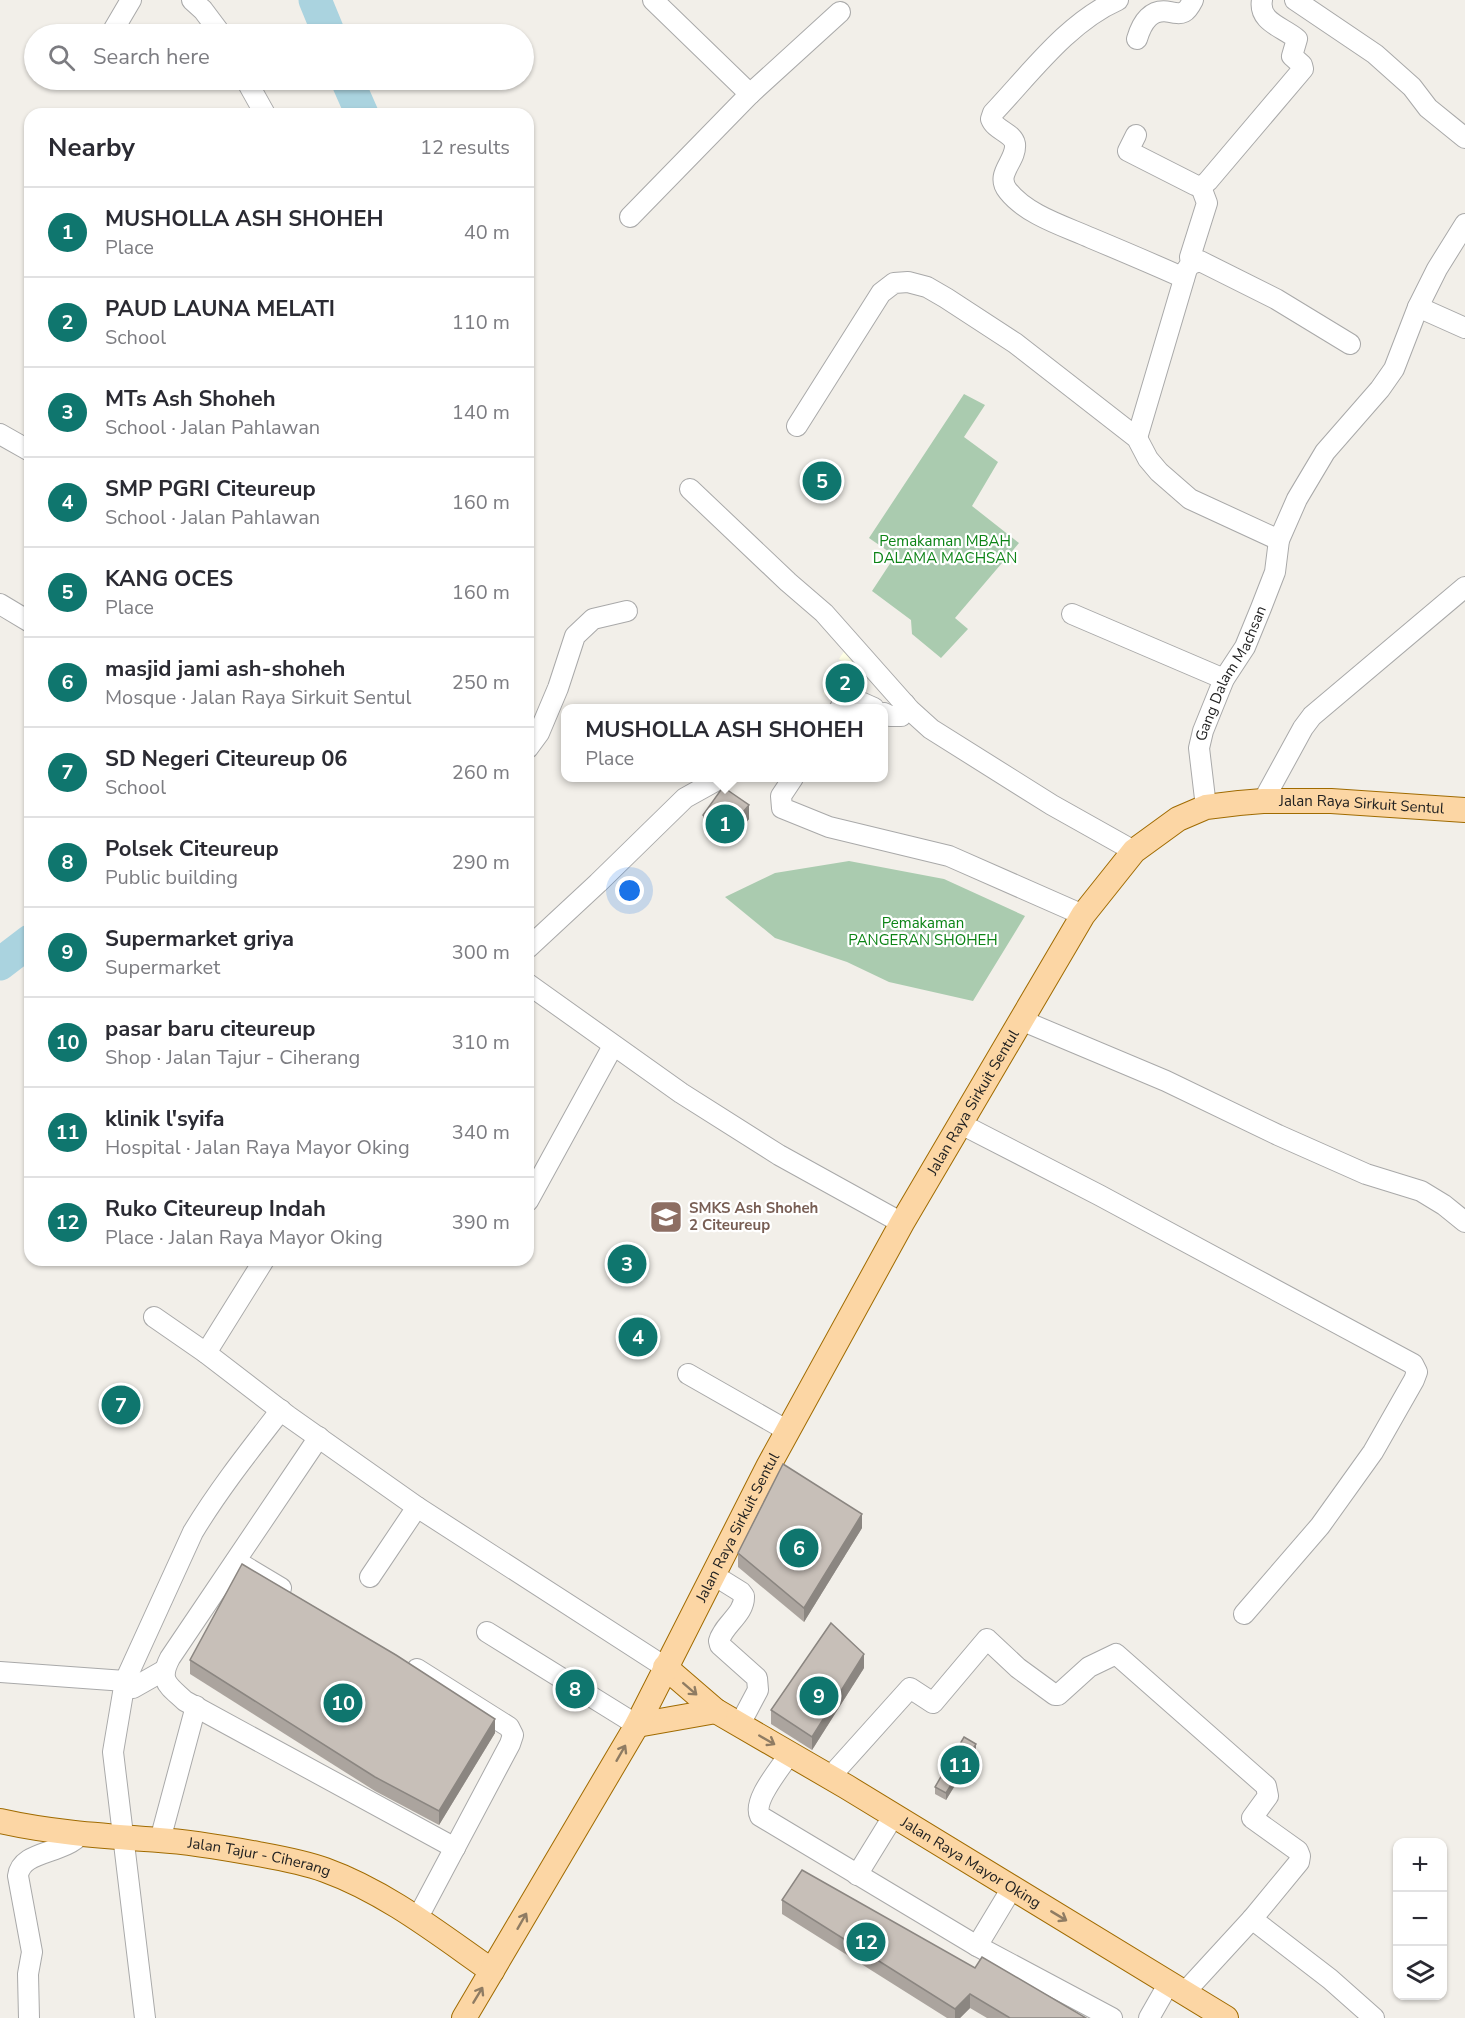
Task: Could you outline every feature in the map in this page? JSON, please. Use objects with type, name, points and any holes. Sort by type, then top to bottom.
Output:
[{"type":"main road","name":"Jalan Raya Sirkuit Sentul","points":[[464,2018],[637,1725],[712,1574],[902,1223],[1083,915],[1134,851],[1178,819],[1206,807],[1263,801],[1331,801],[1465,810]]},
{"type":"main road","name":"Jalan Raya Mayor Oking","points":[[665,1667],[716,1711],[894,1815],[1226,2018]]},
{"type":"main road","points":[[637,1725],[716,1711]]},
{"type":"main road","name":"Jalan Tajur - Ciherang","points":[[0,1821],[37,1829],[160,1840],[249,1853],[324,1869],[368,1888],[492,1971]]},
{"type":"street","points":[[117,24],[131,0]]},
{"type":"street","points":[[192,0],[214,24]]},
{"type":"street","points":[[653,0],[750,94]]},
{"type":"street","points":[[1118,0],[1101,7],[1074,28],[993,113],[991,119],[993,125],[1013,139],[1015,143],[1013,154],[1004,171],[1005,185],[1008,192],[1036,214],[1188,271]]},
{"type":"street","points":[[1137,39],[1142,24],[1153,13],[1161,10],[1182,13],[1193,0]]},
{"type":"street","points":[[1201,187],[1303,69],[1302,65],[1292,56],[1297,39],[1263,14],[1262,0]]},
{"type":"street","points":[[1295,0],[1375,54],[1412,87],[1428,108],[1465,138]]},
{"type":"street","points":[[630,217],[750,94],[840,12]]},
{"type":"street","points":[[252,90],[262,108]]},
{"type":"street","points":[[1136,135],[1128,152],[1201,187],[1207,203],[1137,438]]},
{"type":"street","name":"Gang Dalam Machsan","points":[[1206,807],[1199,748],[1203,731],[1224,679],[1245,647],[1261,608],[1275,573],[1279,540],[1297,499],[1325,452],[1380,389],[1394,369],[1418,308],[1437,269],[1465,224]]},
{"type":"street","points":[[1188,271],[1200,261],[1276,299],[1350,344]]},
{"type":"street","points":[[797,426],[881,293],[894,283],[908,282],[927,287],[946,298],[1015,343],[1072,385],[1137,438],[1148,459],[1159,472],[1190,499],[1279,540]]},
{"type":"street","points":[[1418,308],[1465,328]]},
{"type":"street","points":[[0,434],[24,448]]},
{"type":"street","points":[[690,489],[824,613],[905,704],[931,729],[1052,805],[1134,851]]},
{"type":"street","points":[[1263,801],[1312,716],[1465,587]]},
{"type":"street","points":[[0,604],[24,618]]},
{"type":"street","points":[[534,740],[554,697],[575,636],[593,619],[627,611]]},
{"type":"street","points":[[1072,614],[1224,679]]},
{"type":"street","points":[[843,704],[846,699],[865,704]]},
{"type":"street","points":[[888,715],[901,716],[905,704]]},
{"type":"street","points":[[534,942],[685,798],[712,782]]},
{"type":"street","points":[[791,782],[782,796],[782,808],[830,827],[949,856],[1083,915]]},
{"type":"street","points":[[534,988],[681,1093],[779,1155],[902,1223]]},
{"type":"street","points":[[1022,1020],[1166,1081],[1366,1174],[1421,1191],[1444,1204],[1465,1222]]},
{"type":"street","points":[[534,1190],[613,1046]]},
{"type":"street","points":[[961,1124],[1120,1206],[1413,1364],[1417,1372],[1414,1380],[1373,1452],[1320,1526],[1244,1614]]},
{"type":"street","points":[[206,1353],[260,1266]]},
{"type":"street","points":[[154,1317],[417,1507],[665,1667]]},
{"type":"street","points":[[688,1374],[788,1431]]},
{"type":"street","points":[[145,2018],[120,1758],[129,1684],[193,1532],[240,1462],[284,1413]]},
{"type":"street","points":[[0,1672],[129,1684],[163,1671],[320,1437]]},
{"type":"street","points":[[370,1577],[417,1507]]},
{"type":"street","points":[[236,1561],[294,1596]]},
{"type":"street","points":[[712,1574],[744,1596],[744,1604],[722,1633],[719,1641],[720,1645],[757,1678],[759,1684],[740,1724]]},
{"type":"street","points":[[487,1632],[637,1725]]},
{"type":"street","points":[[830,1777],[910,1688],[933,1703],[987,1639],[1018,1668],[1055,1695],[1061,1693],[1089,1667],[1116,1654],[1268,1790],[1268,1796],[1252,1818],[1298,1851],[1300,1860],[1252,1919],[1176,1988],[1149,2018]]},
{"type":"street","points":[[402,1659],[509,1727],[513,1735],[417,1919]]},
{"type":"street","points":[[163,1671],[166,1683],[185,1701],[455,1848]]},
{"type":"street","points":[[160,1840],[196,1706]]},
{"type":"street","points":[[790,1754],[758,1805],[760,1816],[977,1946],[1112,2018]]},
{"type":"street","points":[[857,1875],[894,1815]]},
{"type":"street","points":[[29,2018],[28,1974],[32,1959],[18,1876],[19,1869],[28,1859],[58,1850],[81,1834]]},
{"type":"street","points":[[977,1946],[1012,1888]]},
{"type":"street","points":[[1252,1919],[1330,1979],[1374,2018]]},
{"type":"shaded area","points":[[847,647],[870,671],[843,699],[823,694],[844,663],[839,659]]},
{"type":"green space","name":"Pemakaman MBAH DALAMA MACHSAN","points":[[964,394],[985,405],[964,437],[998,462],[972,506],[1019,543],[955,618],[968,629],[941,658],[912,634],[911,620],[872,591],[895,556],[869,538]]},
{"type":"green space","name":"Pemakaman PANGERAN SHOHEH","points":[[849,861],[944,879],[1025,916],[973,1001],[889,982],[847,962],[775,938],[725,897],[775,873]]},
{"type":"building","points":[[818,460],[838,470],[827,489],[811,480]]},
{"type":"building","points":[[723,787],[749,805],[727,831],[703,815]]},
{"type":"building","points":[[783,1464],[862,1514],[804,1608],[738,1553]]},
{"type":"building","points":[[242,1564],[396,1655],[495,1719],[439,1811],[375,1777],[190,1660]]},
{"type":"building","points":[[831,1623],[864,1654],[812,1737],[771,1710]]},
{"type":"building","points":[[964,1737],[976,1744],[946,1793],[935,1787]]},
{"type":"building","points":[[802,1870],[975,1968],[982,1957],[1086,2018],[1010,2018],[970,1994],[955,2009],[782,1900]]},
{"type":"waterway","points":[[315,0],[325,24]]},
{"type":"waterway","points":[[351,90],[359,108]]},
{"type":"waterway","points":[[0,964],[24,946]]},
{"type":"place","name":"KANG OCES","points":[[822,481]]},
{"type":"place","name":"PAUD LAUNA MELATI","points":[[845,683]]},
{"type":"place","name":"MUSHOLLA ASH SHOHEH","points":[[725,824]]},
{"type":"place","name":"SMKS Ash Shoheh 2 Citeureup","points":[[666,1217]]},
{"type":"place","name":"MTs Ash Shoheh","points":[[627,1264]]},
{"type":"place","name":"SMP PGRI Citeureup","points":[[638,1337]]},
{"type":"place","name":"SD Negeri Citeureup 06","points":[[121,1405]]},
{"type":"place","name":"masjid jami ash-shoheh","points":[[799,1548]]},
{"type":"place","name":"Polsek Citeureup","points":[[575,1689]]},
{"type":"place","name":"Supermarket griya","points":[[819,1696]]},
{"type":"place","name":"pasar baru citeureup","points":[[343,1703]]},
{"type":"place","name":"klinik l'syifa","points":[[960,1765]]},
{"type":"place","name":"Ruko Citeureup Indah","points":[[866,1942]]}]
